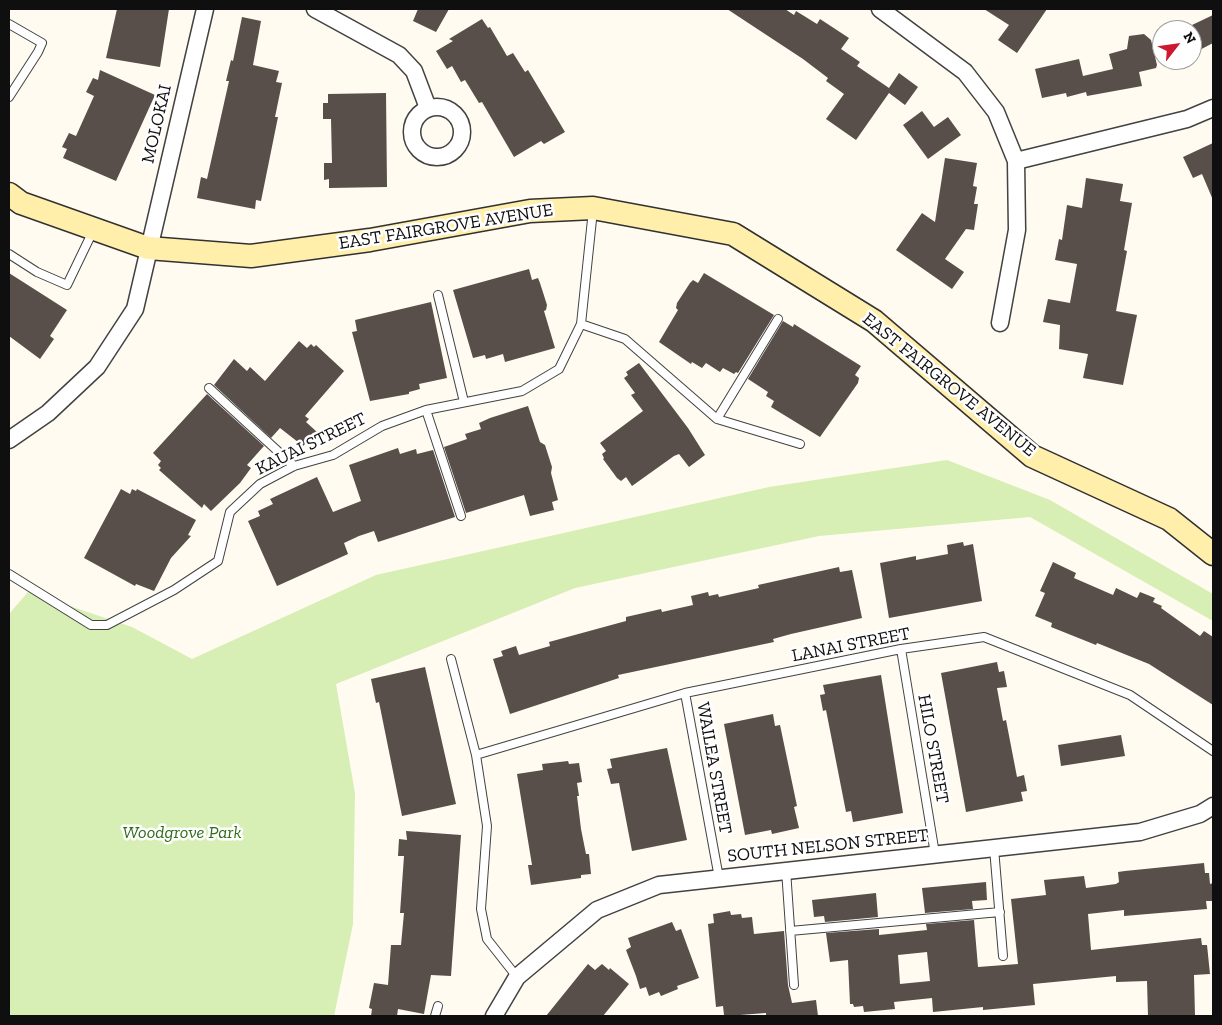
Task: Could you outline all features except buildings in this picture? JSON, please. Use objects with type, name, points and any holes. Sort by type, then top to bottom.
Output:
[{"type":"street","name":"MOLOKAI","points":[[9,440],[48,413],[97,368],[135,309],[205,9]]},
{"type":"street","points":[[315,9],[399,55],[414,71],[428,108]]},
{"type":"street","points":[[880,9],[965,72],[996,112],[1016,161],[1017,230],[1000,323]]},
{"type":"street","points":[[1016,161],[1187,119],[1213,108]]},
{"type":"street","name":"EAST FAIRGROVE AVENUE","points":[[9,194],[21,203],[148,248],[251,256],[370,240],[530,211],[593,208],[733,234],[874,321],[1032,456],[1169,519],[1213,554]]},
{"type":"street","name":"SOUTH NELSON STREET","points":[[494,1016],[517,977],[597,910],[659,885],[1140,832],[1200,814],[1213,806]]},
{"type":"lane","points":[[9,24],[42,43],[9,97]]},
{"type":"lane","name":"KAUAI STREET","points":[[9,574],[91,624],[107,626],[167,594],[218,561],[230,512],[260,484],[294,466],[333,455],[382,426],[426,410],[522,391],[559,369],[581,324],[593,208]]},
{"type":"lane","points":[[9,254],[37,272],[67,285],[94,229]]},
{"type":"lane","points":[[438,295],[464,402]]},
{"type":"lane","points":[[717,419],[778,319]]},
{"type":"lane","points":[[581,324],[625,339],[717,419],[800,444]]},
{"type":"lane","points":[[208,388],[294,466]]},
{"type":"lane","points":[[426,410],[461,516]]},
{"type":"lane","name":"LANAI STREET","points":[[476,755],[685,693],[901,649],[984,637],[1130,695],[1213,751]]},
{"type":"lane","name":"HILO STREET","points":[[901,649],[935,854]]},
{"type":"lane","points":[[452,659],[476,755],[487,826],[481,909],[487,939],[517,977]]},
{"type":"lane","name":"WAILEA STREET","points":[[685,693],[719,878]]},
{"type":"lane","points":[[994,848],[1003,956]]},
{"type":"lane","points":[[786,870],[794,986]]},
{"type":"lane","points":[[790,932],[1000,912]]},
{"type":"lane","points":[[435,1016],[438,1006]]},
{"type":"green space","name":"Woodgrove Park","points":[[947,460],[1050,500],[1213,594],[1213,621],[1030,517],[819,536],[575,588],[336,684],[355,793],[353,924],[334,1016],[9,1016],[9,614],[28,592],[132,627],[192,659],[376,575],[769,487]]}]
